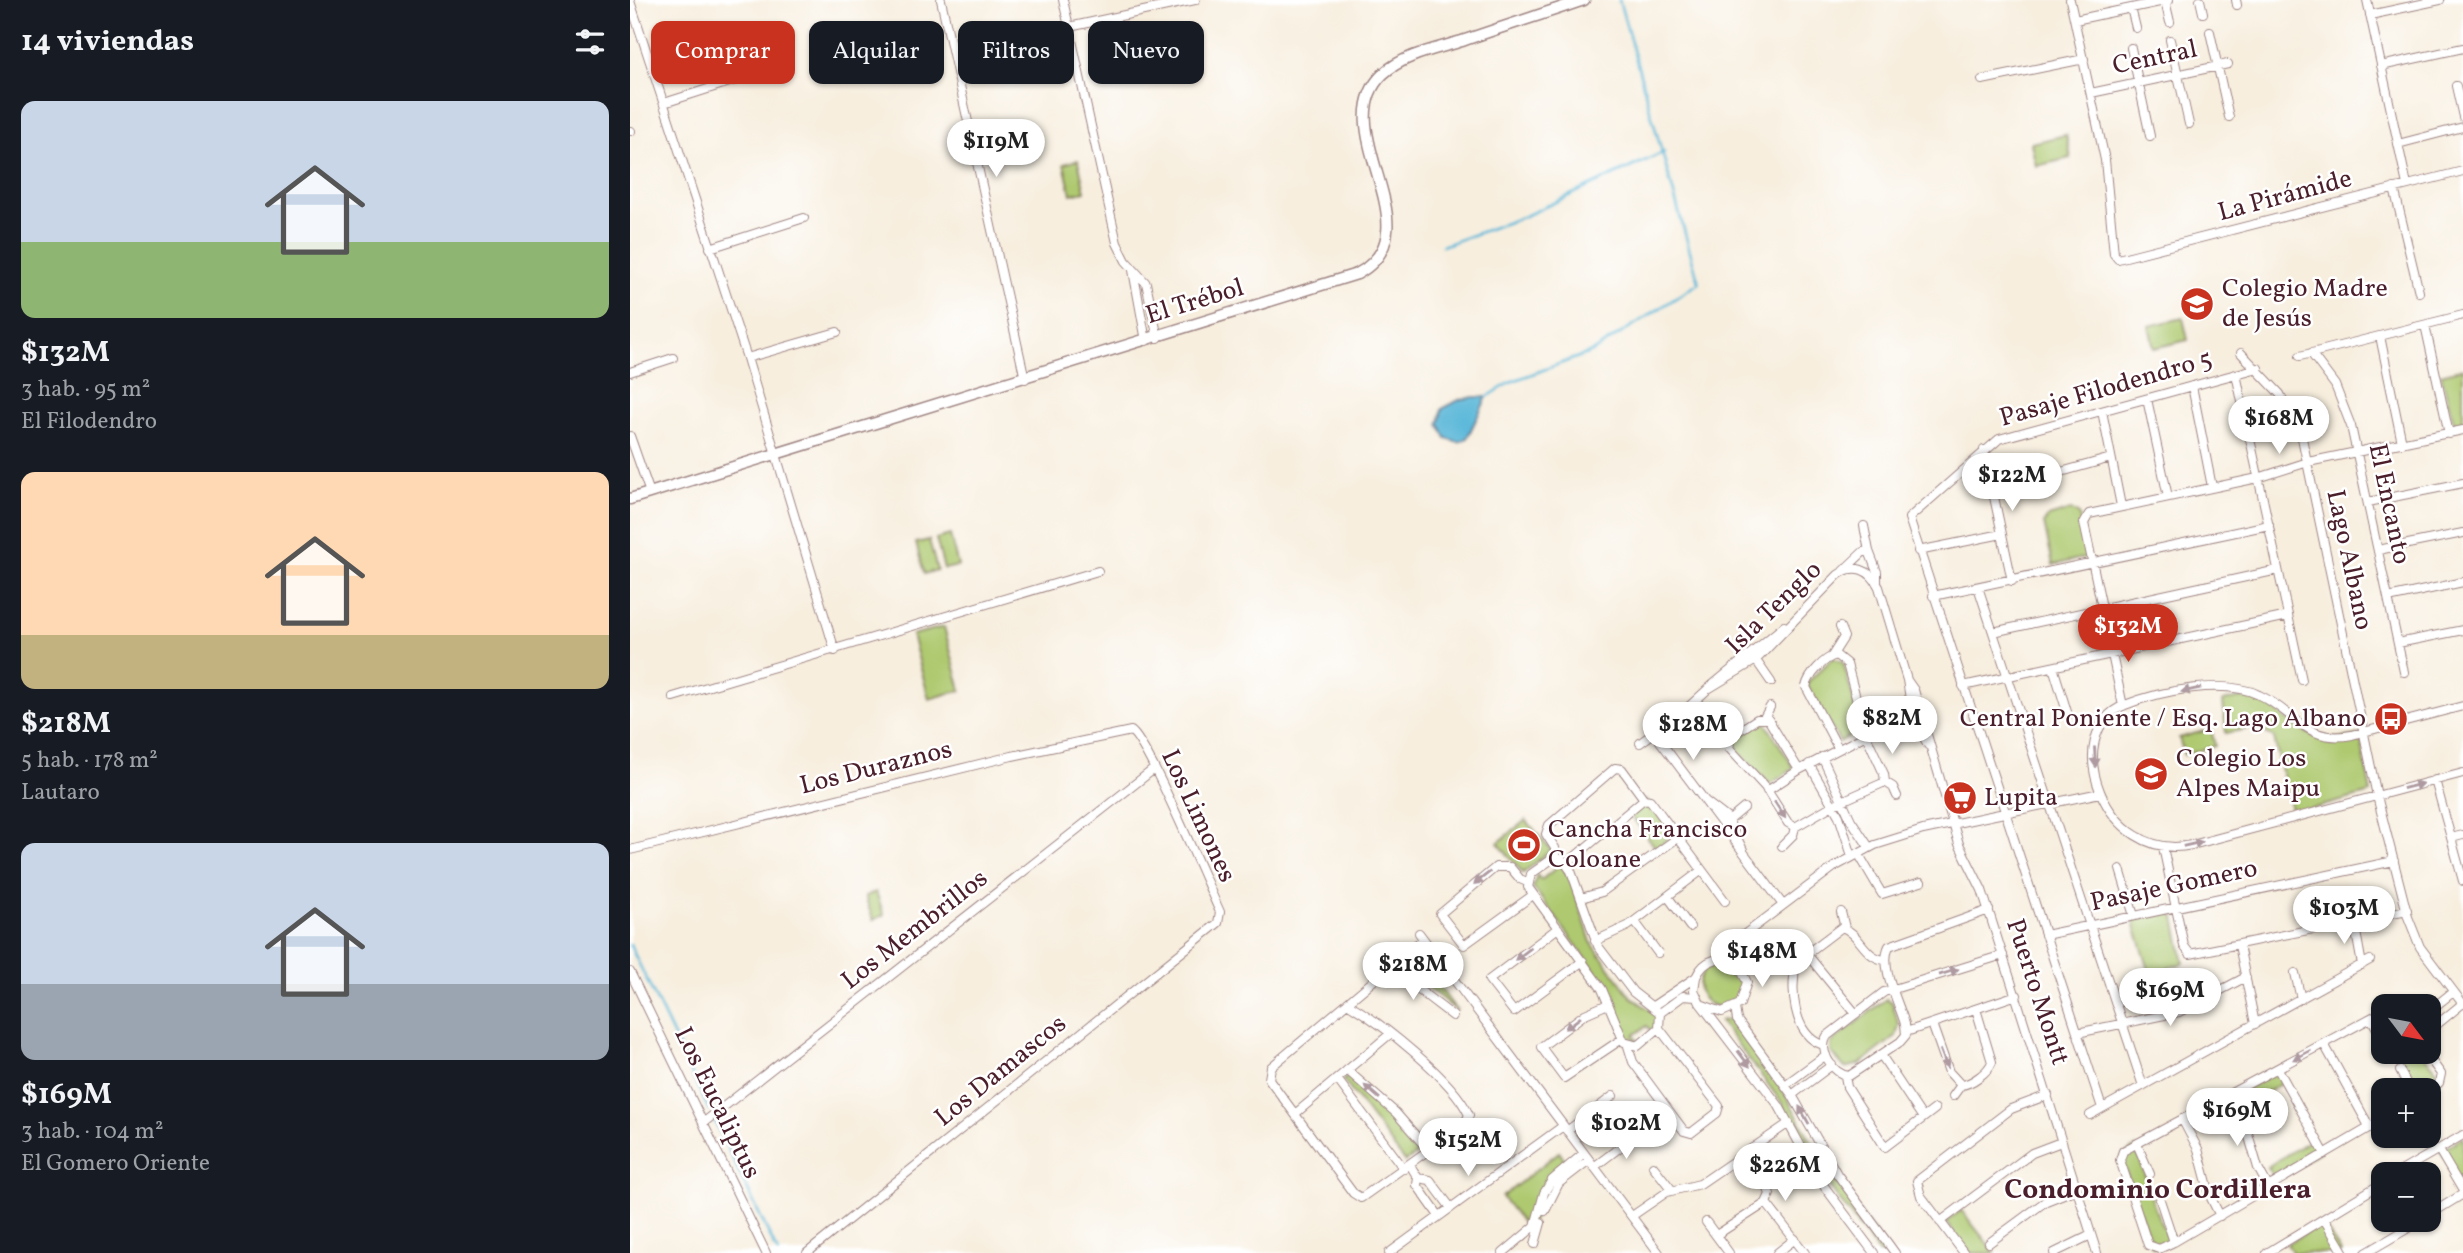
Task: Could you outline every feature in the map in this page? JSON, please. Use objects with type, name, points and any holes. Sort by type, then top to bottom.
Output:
[{"type":"main road","name":"El Trébol","points":[[630,499],[1351,277],[1374,263],[1383,248],[1388,226],[1366,125],[1368,100],[1377,80],[1404,61],[1584,0]]},
{"type":"street","points":[[941,0],[1025,379]]},
{"type":"street","points":[[1063,0],[1068,21]]},
{"type":"street","points":[[1074,26],[1195,0]]},
{"type":"street","points":[[2070,0],[2091,93]]},
{"type":"street","points":[[2075,20],[2167,0],[2170,22]]},
{"type":"street","points":[[2200,0],[2203,13]]},
{"type":"street","points":[[2367,0],[2407,185]]},
{"type":"street","points":[[2370,15],[2440,0]]},
{"type":"street","points":[[630,1],[747,358],[835,651]]},
{"type":"street","points":[[2131,8],[2136,28]]},
{"type":"street","points":[[2210,32],[2229,117]]},
{"type":"street","points":[[2170,40],[2189,124]]},
{"type":"street","points":[[2131,48],[2150,136]]},
{"type":"street","points":[[2381,66],[2463,48]]},
{"type":"street","points":[[1074,50],[1117,243],[1133,270],[1148,288],[1158,338]]},
{"type":"street","points":[[1982,80],[2084,59]]},
{"type":"street","name":"Central","points":[[2091,93],[2228,64]]},
{"type":"street","points":[[664,103],[723,84]]},
{"type":"street","points":[[2456,86],[2463,117]]},
{"type":"street","name":"La Pirámide","points":[[2091,93],[2105,160],[2114,254],[2118,259],[2463,172]]},
{"type":"street","points":[[2398,144],[2463,127]]},
{"type":"street","points":[[2394,188],[2419,292]]},
{"type":"street","points":[[710,248],[804,218]]},
{"type":"street","points":[[1133,270],[1146,341]]},
{"type":"street","points":[[2300,356],[2463,315]]},
{"type":"street","points":[[2425,325],[2449,434]]},
{"type":"street","points":[[747,358],[837,332]]},
{"type":"street","points":[[2380,336],[2402,443]]},
{"type":"street","name":"Lago Albano","points":[[2241,353],[2258,368],[2292,414],[2308,462],[2377,796],[2407,910],[2417,942],[2463,1004]]},
{"type":"street","name":"El Encanto","points":[[2311,353],[2337,389],[2358,452],[2403,672]]},
{"type":"street","points":[[630,372],[673,358]]},
{"type":"street","name":"Pasaje Filodendro 5","points":[[1918,551],[1909,518],[1999,439],[2258,368]]},
{"type":"street","points":[[2236,374],[2302,680]]},
{"type":"street","points":[[2192,386],[2212,487]]},
{"type":"street","points":[[2147,399],[2168,497]]},
{"type":"street","points":[[2102,411],[2121,506]]},
{"type":"street","points":[[2123,706],[2084,523],[2087,516],[2121,506],[2258,478],[2308,462],[2463,430]]},
{"type":"street","points":[[630,436],[650,493]]},
{"type":"street","points":[[1984,450],[2012,581]]},
{"type":"street","points":[[1993,491],[2111,458]]},
{"type":"street","points":[[2368,502],[2463,483]]},
{"type":"street","points":[[1933,596],[2269,525]]},
{"type":"street","name":"Puerto Montt","points":[[1864,526],[1877,572],[1877,582],[1907,680],[1922,716],[1953,824],[1989,910],[2097,1253]]},
{"type":"street","points":[[2378,550],[2463,533]]},
{"type":"street","points":[[2002,534],[1918,551],[2102,1108]]},
{"type":"street","points":[[1842,572],[1863,552],[1869,551]]},
{"type":"street","name":"Isla Tenglo","points":[[1660,738],[1708,689],[1753,656],[1842,572],[1862,569],[1877,582]]},
{"type":"street","points":[[1993,632],[2278,570]]},
{"type":"street","points":[[673,697],[1098,571]]},
{"type":"street","points":[[2388,598],[2463,582]]},
{"type":"street","points":[[1978,587],[2143,1086]]},
{"type":"street","points":[[1963,686],[2288,616]]},
{"type":"street","points":[[1840,627],[1844,634],[1842,644],[1845,661],[1866,735],[1885,782]]},
{"type":"street","points":[[2398,643],[2463,630]]},
{"type":"street","points":[[1838,748],[1802,690],[1807,681],[1842,644]]},
{"type":"street","points":[[1753,656],[1771,682]]},
{"type":"street","points":[[1832,656],[1845,661]]},
{"type":"street","points":[[2053,667],[2068,715]]},
{"type":"street","name":"Puerto Montt","points":[[1907,680],[1913,718],[1929,747]]},
{"type":"street","points":[[2463,706],[2340,737],[2318,734],[2299,724],[2263,697],[2232,687],[2208,687],[2123,706],[2106,719],[2096,739],[2094,761],[2100,793],[2108,810],[2121,826],[2142,840],[2163,847],[2193,845],[2463,773]]},
{"type":"street","points":[[1770,707],[1764,718],[1733,734],[1729,740],[1732,752],[1767,791],[1788,822],[1795,827]]},
{"type":"street","points":[[1892,721],[1922,716]]},
{"type":"street","points":[[1764,718],[1772,724],[1799,770]]},
{"type":"street","name":"Los Limones","points":[[1133,732],[1154,769],[1220,912],[1220,919]]},
{"type":"street","name":"Los Duraznos","points":[[630,850],[1012,756],[1133,732]]},
{"type":"street","points":[[1640,743],[1651,735],[1660,738],[1721,826],[1783,905]]},
{"type":"street","points":[[1767,791],[1809,764],[1866,735]]},
{"type":"street","points":[[1715,742],[1729,740]]},
{"type":"street","points":[[1822,757],[1855,854],[1882,894],[1921,882]]},
{"type":"street","points":[[1809,764],[1869,847]]},
{"type":"street","points":[[1555,857],[1555,848],[1546,834],[1549,825],[1619,767],[1644,799],[1650,800],[1674,831],[1676,839],[1725,901]]},
{"type":"street","name":"Los Membrillos","points":[[703,1123],[1154,769]]},
{"type":"street","points":[[2435,780],[2463,881]]},
{"type":"street","points":[[1885,782],[1893,787],[1897,796]]},
{"type":"street","points":[[1782,846],[1793,835],[1795,827],[1838,803],[1885,782]]},
{"type":"street","points":[[1653,1006],[1696,977],[1703,965],[1719,959],[1783,905],[1869,847],[1899,836],[2100,793]]},
{"type":"street","points":[[1566,864],[1644,799]]},
{"type":"street","points":[[1704,799],[1729,821],[1744,853]]},
{"type":"street","points":[[1721,826],[1744,808]]},
{"type":"street","points":[[2451,838],[2463,835]]},
{"type":"street","points":[[1581,898],[1602,892],[1676,839]]},
{"type":"street","points":[[2163,847],[2175,908],[2188,953],[2195,954],[2407,910]]},
{"type":"street","points":[[1533,895],[1464,945],[1440,914],[1496,866],[1506,865],[1527,881],[1533,895],[1583,961],[1602,989],[1633,1062],[1688,1133],[1717,1112],[1719,1106],[1660,1028],[1660,1013],[1633,992],[1595,941],[1566,864],[1555,857]]},
{"type":"street","points":[[1527,881],[1531,874],[1555,857]]},
{"type":"street","name":"Pasaje Gomero","points":[[2045,935],[2394,861]]},
{"type":"street","points":[[2120,869],[2134,916]]},
{"type":"street","points":[[1595,941],[1635,922],[1702,870]]},
{"type":"street","points":[[1668,897],[1690,927]]},
{"type":"street","points":[[1906,1032],[1885,960],[1889,946],[1898,940],[1989,910]]},
{"type":"street","points":[[1841,912],[1845,928],[1868,954],[1885,960]]},
{"type":"street","name":"Los Damascos","points":[[807,1253],[1220,919]]},
{"type":"street","points":[[2090,1115],[2366,963],[2354,921]]},
{"type":"street","points":[[1635,922],[1658,953]]},
{"type":"street","points":[[1558,928],[1489,980],[1514,1012],[1583,961]]},
{"type":"street","points":[[1823,1045],[1815,1042],[1794,1010],[1796,964],[1806,953],[1845,928]]},
{"type":"street","points":[[1703,1005],[1718,1012],[1735,1008],[1744,999],[1748,986],[1736,954],[1748,932]]},
{"type":"street","points":[[1347,1003],[1390,1034],[1435,1073],[1469,1113],[1466,1124],[1407,1168],[1359,1198],[1269,1079],[1269,1071],[1347,1003],[1390,967],[1421,936],[1659,1253]]},
{"type":"street","points":[[2239,945],[2255,1024]]},
{"type":"street","points":[[1806,953],[1856,1014]]},
{"type":"street","points":[[1935,1109],[1885,1147],[1847,1087],[1844,1076],[1832,1065],[1823,1045],[1827,1036],[1894,989],[2003,955]]},
{"type":"street","points":[[1719,959],[1738,965]]},
{"type":"street","points":[[1390,967],[1453,1016]]},
{"type":"street","name":"Los Eucaliptus","points":[[630,972],[766,1253]]},
{"type":"street","points":[[2295,973],[2301,999]]},
{"type":"street","points":[[1696,977],[1696,997],[1789,1123],[1818,1178],[1874,1253]]},
{"type":"street","points":[[2077,1033],[2184,1010],[2246,977]]},
{"type":"street","points":[[2441,1002],[2453,992]]},
{"type":"street","points":[[1844,1076],[1853,1075],[1900,1042],[1906,1032],[2017,995]]},
{"type":"street","points":[[1660,1013],[1683,996],[1696,997]]},
{"type":"street","points":[[1608,1004],[1585,1014],[1541,1047],[1564,1078],[1625,1043],[1642,1043],[1660,1028]]},
{"type":"street","points":[[2441,1021],[2463,1004]]},
{"type":"street","points":[[1735,1008],[1740,1025],[1792,1095],[1837,1174],[1895,1253]]},
{"type":"street","points":[[1953,1096],[1961,1085],[1968,1084],[1989,1069],[1992,1062],[1976,1009]]},
{"type":"street","points":[[2324,1044],[2370,1128],[2159,1250],[2148,1245],[2120,1160],[2123,1151],[2371,1018]]},
{"type":"street","points":[[1932,1024],[1949,1072],[1961,1085]]},
{"type":"street","points":[[1295,1114],[1390,1034]]},
{"type":"street","points":[[1785,1085],[1826,1055]]},
{"type":"street","points":[[1881,1055],[1923,1118]]},
{"type":"street","points":[[1792,1095],[1832,1065]]},
{"type":"street","points":[[2278,1069],[2325,1154]]},
{"type":"street","points":[[1347,1070],[1396,1113],[1429,1151]]},
{"type":"street","points":[[2400,1071],[2404,1078]]},
{"type":"street","points":[[1337,1079],[1407,1168],[1418,1178],[1430,1180],[1451,1208]]},
{"type":"street","points":[[1964,1253],[1918,1193],[1917,1184],[1922,1177],[2011,1109],[2048,1095]]},
{"type":"street","points":[[2229,1095],[2247,1130],[2258,1168],[2269,1188]]},
{"type":"street","points":[[1389,1253],[1614,1096]]},
{"type":"street","points":[[2182,1119],[2198,1149],[2211,1198],[2220,1216]]},
{"type":"street","points":[[1632,1216],[1672,1190],[1700,1184],[1789,1123]]},
{"type":"street","points":[[1503,1253],[1524,1238],[1538,1220],[1549,1183],[1640,1132]]},
{"type":"street","points":[[2418,1162],[2463,1135]]},
{"type":"street","points":[[1940,1222],[2032,1153],[2061,1142]]},
{"type":"street","points":[[2137,1144],[2150,1174]]},
{"type":"street","points":[[2439,1150],[2463,1193],[2441,1208]]},
{"type":"street","points":[[1535,1244],[1556,1188],[1589,1160]]},
{"type":"street","points":[[1653,1166],[1672,1190]]},
{"type":"street","points":[[1418,1178],[1417,1185],[1439,1216]]},
{"type":"street","points":[[1718,1234],[1766,1203],[1770,1194],[1766,1184]]},
{"type":"street","points":[[1989,1243],[2046,1201],[2076,1189]]},
{"type":"street","points":[[2267,1253],[2371,1190]]},
{"type":"street","points":[[2160,1200],[2174,1242]]},
{"type":"street","points":[[1766,1203],[1805,1253]]},
{"type":"street","points":[[2324,1219],[2344,1253]]},
{"type":"street","points":[[1706,1222],[1718,1234],[1729,1253]]},
{"type":"street","points":[[2366,1253],[2402,1232]]},
{"type":"street","points":[[2054,1253],[2091,1235]]},
{"type":"street","points":[[1524,1238],[1535,1244],[1542,1253]]},
{"type":"street","points":[[1777,1253],[1795,1239]]},
{"type":"street","points":[[2282,1244],[2288,1253]]},
{"type":"green space","points":[[2066,135],[2071,158],[2036,166],[2031,143]]},
{"type":"green space","points":[[1078,160],[1085,191],[1071,194],[1064,164]]},
{"type":"green space","points":[[2183,318],[2188,340],[2154,348],[2149,326]]},
{"type":"green space","points":[[2463,368],[2463,424],[2455,426],[2441,374]]},
{"type":"green space","points":[[2071,510],[2079,515],[2087,557],[2053,565],[2044,523],[2048,517]]},
{"type":"green space","points":[[950,535],[958,566],[944,569],[936,539]]},
{"type":"green space","points":[[929,540],[937,570],[924,574],[916,543]]},
{"type":"green space","points":[[944,627],[961,690],[929,699],[912,635]]},
{"type":"green space","points":[[1833,658],[1843,662],[1861,728],[1840,742],[1808,687],[1808,682]]},
{"type":"green space","points":[[2255,696],[2292,724],[2313,735],[2341,738],[2360,735],[2371,793],[2292,814],[2274,738],[2257,727],[2226,733],[2223,701]]},
{"type":"green space","points":[[1765,722],[1794,768],[1770,784],[1734,747],[1733,741],[1758,723]]},
{"type":"green space","points":[[2211,729],[2215,746],[2184,755],[2179,738]]},
{"type":"green space","points":[[1646,800],[1672,831],[1672,836],[1656,848],[1631,816]]},
{"type":"green space","points":[[1526,820],[1551,850],[1523,873],[1498,843]]},
{"type":"green space","points":[[1561,864],[1571,880],[1591,942],[1631,997],[1657,1015],[1657,1024],[1652,1031],[1647,1026],[1634,1035],[1638,1041],[1626,1038],[1605,984],[1533,887],[1537,875],[1541,880]]},
{"type":"green space","points":[[876,892],[884,915],[873,920],[865,896]]},
{"type":"green space","points":[[2170,911],[2175,917],[2184,963],[2150,973],[2133,919]]},
{"type":"green space","points":[[1415,954],[1457,1011],[1423,983],[1395,967]]},
{"type":"green space","points":[[1721,963],[1737,969],[1743,985],[1737,1001],[1721,1007],[1705,1001],[1699,985],[1705,969]]},
{"type":"green space","points":[[1886,999],[1892,1002],[1899,1025],[1896,1036],[1860,1064],[1845,1068],[1831,1052],[1831,1043]]},
{"type":"green space","points":[[1730,1019],[1780,1085],[1825,1166],[1890,1253],[1878,1253],[1815,1166],[1782,1103],[1720,1021]]},
{"type":"green space","points":[[2403,1064],[2432,1064],[2437,1070],[2436,1078],[2412,1078]]},
{"type":"green space","points":[[2273,1074],[2278,1074],[2282,1083],[2238,1109],[2234,1095]]},
{"type":"green space","points":[[1348,1076],[1394,1116],[1424,1149],[1405,1162],[1343,1080]]},
{"type":"green space","points":[[2463,1137],[2463,1187],[2441,1151]]},
{"type":"green space","points":[[2312,1139],[2319,1152],[2275,1179],[2267,1167]]},
{"type":"green space","points":[[2136,1147],[2155,1209],[2169,1242],[2158,1247],[2152,1246],[2122,1160],[2123,1155]]},
{"type":"green space","points":[[1559,1152],[1568,1163],[1543,1186],[1534,1218],[1527,1229],[1502,1197]]},
{"type":"green space","points":[[1961,1210],[1995,1253],[1969,1253],[1946,1222]]},
{"type":"green space","points":[[2323,1223],[2341,1253],[2293,1253],[2287,1244]]},
{"type":"water","points":[[1487,397],[1467,438],[1459,442],[1446,438],[1439,424],[1442,409],[1459,400]]},
{"type":"waterway","points":[[1487,397],[1513,381],[1592,352],[1699,283],[1619,0]]},
{"type":"waterway","points":[[1442,246],[1525,216],[1664,152]]},
{"type":"waterway","points":[[630,945],[709,1110]]},
{"type":"waterway","points":[[715,1122],[778,1253]]},
{"type":"place","name":"Colegio Madre de Jesús","points":[[2197,304]]},
{"type":"place","name":"Central Poniente / Esq. Lago Albano","points":[[2391,719]]},
{"type":"place","name":"Colegio Los Alpes Maipu","points":[[2151,774]]},
{"type":"place","name":"Lupita","points":[[1960,798]]},
{"type":"place","name":"Cancha Francisco Coloane","points":[[1524,845]]},
{"type":"district","name":"Condominio Cordillera","points":[[2158,1190]]}]
